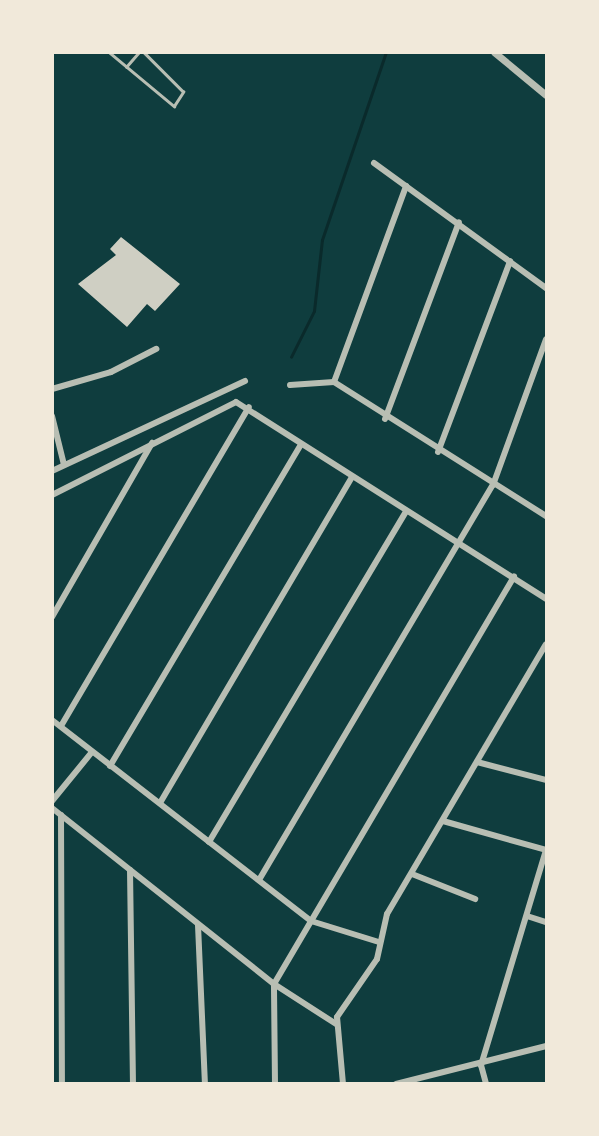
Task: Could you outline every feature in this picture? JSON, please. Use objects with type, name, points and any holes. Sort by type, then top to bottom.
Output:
[{"type":"street","points":[[494,52],[547,95]]},
{"type":"street","points":[[536,87],[547,87]]},
{"type":"street","points":[[374,163],[547,288]]},
{"type":"street","points":[[334,382],[406,186]]},
{"type":"street","points":[[385,419],[458,222]]},
{"type":"street","points":[[438,452],[510,261]]},
{"type":"street","points":[[259,880],[493,485],[547,339]]},
{"type":"street","points":[[52,389],[111,372],[156,349]]},
{"type":"street","points":[[52,471],[244,381]]},
{"type":"street","points":[[290,385],[334,382],[385,419],[547,516]]},
{"type":"street","points":[[227,389],[236,401],[406,512],[514,576],[547,599]]},
{"type":"street","points":[[52,495],[153,441],[236,401]]},
{"type":"street","points":[[61,726],[249,407]]},
{"type":"street","points":[[52,416],[64,465]]},
{"type":"street","points":[[52,617],[153,441]]},
{"type":"street","points":[[110,766],[301,443]]},
{"type":"street","points":[[159,803],[352,477]]},
{"type":"street","points":[[209,842],[406,512]]},
{"type":"street","points":[[275,1083],[274,984],[514,576]]},
{"type":"street","points":[[343,1083],[336,1024],[377,960],[382,924],[547,644]]},
{"type":"street","points":[[52,720],[312,921],[379,942]]},
{"type":"street","points":[[52,801],[92,752]]},
{"type":"street","points":[[477,762],[547,780]]},
{"type":"street","points":[[52,808],[274,984],[336,1024]]},
{"type":"street","points":[[61,815],[62,1083]]},
{"type":"street","points":[[443,821],[547,850],[481,1065],[486,1083]]},
{"type":"street","points":[[130,870],[133,1083]]},
{"type":"street","points":[[412,874],[475,899]]},
{"type":"street","points":[[527,916],[547,922]]},
{"type":"street","points":[[198,925],[205,1083]]},
{"type":"street","points":[[396,1083],[481,1065],[547,1046]]},
{"type":"lane","points":[[109,52],[126,67],[174,106],[183,92],[141,52],[126,67]]},
{"type":"building","points":[[121,237],[180,284],[155,311],[147,304],[127,327],[78,284],[116,255],[110,249]]},
{"type":"waterway","points":[[291,357],[314,311],[322,240],[386,52]]}]
